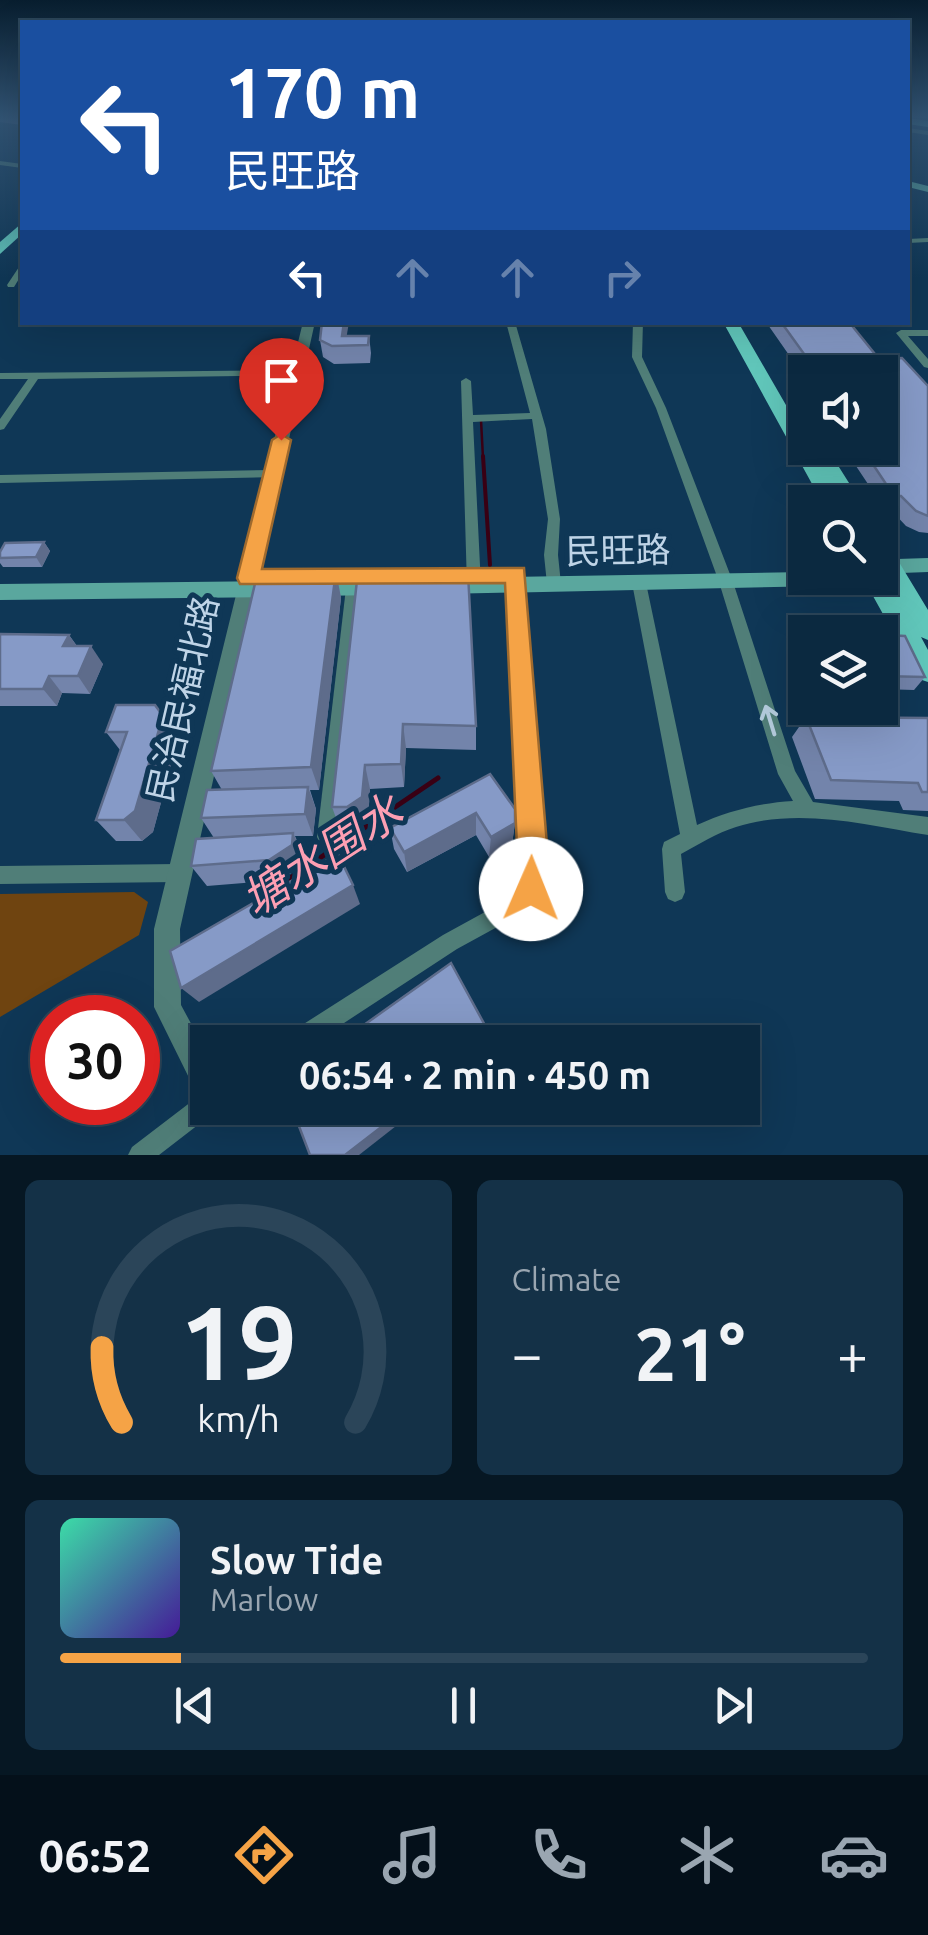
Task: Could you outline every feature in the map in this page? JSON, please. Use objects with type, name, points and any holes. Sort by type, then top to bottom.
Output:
[{"type":"main road","points":[[0,250],[14,231]]},
{"type":"main road","points":[[0,258],[14,231]]},
{"type":"main road","points":[[732,325],[822,485]]},
{"type":"main road","points":[[746,325],[788,397]]},
{"type":"main road","name":"民旺路","points":[[898,564],[928,557]]},
{"type":"main road","name":"民旺路","points":[[898,568],[928,565]]},
{"type":"main road","name":"民旺路","points":[[553,579],[639,583],[788,573]]},
{"type":"main road","name":"民旺路","points":[[0,592],[788,574]]},
{"type":"main road","name":"民旺路","points":[[0,581],[353,588],[409,582]]},
{"type":"main road","points":[[898,592],[928,630]]},
{"type":"main road","points":[[892,595],[928,672]]},
{"type":"street","points":[[20,271],[9,285],[20,285]]},
{"type":"street","name":"民治民福北路","points":[[190,1050],[168,1007],[167,929],[308,325]]},
{"type":"street","points":[[511,325],[536,416],[554,519],[553,579]]},
{"type":"street","points":[[638,325],[637,357],[661,408],[723,577],[787,774],[808,809]]},
{"type":"street","points":[[926,359],[901,334],[928,333]]},
{"type":"street","points":[[0,376],[296,373]]},
{"type":"street","points":[[0,427],[35,376]]},
{"type":"street","points":[[466,381],[477,418],[473,581]]},
{"type":"street","points":[[477,418],[536,416]]},
{"type":"street","points":[[0,478],[274,474]]},
{"type":"street","points":[[322,1025],[450,942],[511,910],[531,889],[534,869],[516,580]]},
{"type":"street","points":[[639,583],[690,837]]},
{"type":"street","points":[[326,836],[353,588]]},
{"type":"street","points":[[675,892],[671,849],[743,814],[770,808],[808,809],[928,826]]},
{"type":"street","points":[[0,875],[178,873]]},
{"type":"street","points":[[140,1155],[190,1117]]},
{"type":"shaded area","points":[[134,892],[148,902],[139,935],[37,995],[30,995],[30,999],[0,1017],[0,894]]},
{"type":"building","points":[[322,325],[344,325],[342,336],[369,336],[368,345],[332,346],[320,340]]},
{"type":"building","points":[[783,325],[851,325],[876,355],[805,355]]},
{"type":"building","points":[[898,358],[902,358],[928,386],[928,516],[898,496],[898,485],[887,485],[873,465],[898,465]]},
{"type":"building","points":[[44,542],[36,557],[0,558],[5,543]]},
{"type":"building","points":[[336,571],[311,767],[211,771],[257,575]]},
{"type":"building","points":[[358,571],[468,573],[476,726],[403,724],[401,764],[365,765],[362,797],[347,807],[332,807]]},
{"type":"building","points":[[0,634],[69,635],[63,646],[91,646],[78,676],[49,676],[43,689],[0,689]]},
{"type":"building","points":[[898,636],[905,636],[925,677],[898,676]]},
{"type":"building","points":[[116,705],[155,705],[163,716],[135,811],[124,820],[96,820],[127,732],[106,732]]},
{"type":"building","points":[[898,718],[928,718],[928,792],[922,792],[918,783],[831,780],[809,725],[898,725]]},
{"type":"building","points":[[490,774],[515,809],[515,823],[491,837],[476,813],[404,852],[390,828]]},
{"type":"building","points":[[308,787],[305,814],[201,818],[207,790]]},
{"type":"building","points":[[293,833],[292,845],[269,860],[191,866],[196,839]]},
{"type":"building","points":[[338,854],[353,885],[181,988],[170,951]]},
{"type":"building","points":[[451,963],[485,1025],[364,1025]]},
{"type":"building","points":[[299,1125],[384,1125],[345,1155],[310,1155]]},
{"type":"waterway","name":"塘水围水","points":[[481,420],[483,458]]},
{"type":"waterway","name":"塘水围水","points":[[483,456],[490,565]]},
{"type":"waterway","name":"塘水围水","points":[[308,866],[438,778]]},
{"type":"waterway","name":"塘水围水","points":[[257,901],[312,864]]},
{"type":"route","points":[[281,440],[248,578],[516,574],[534,869],[531,889]]}]
